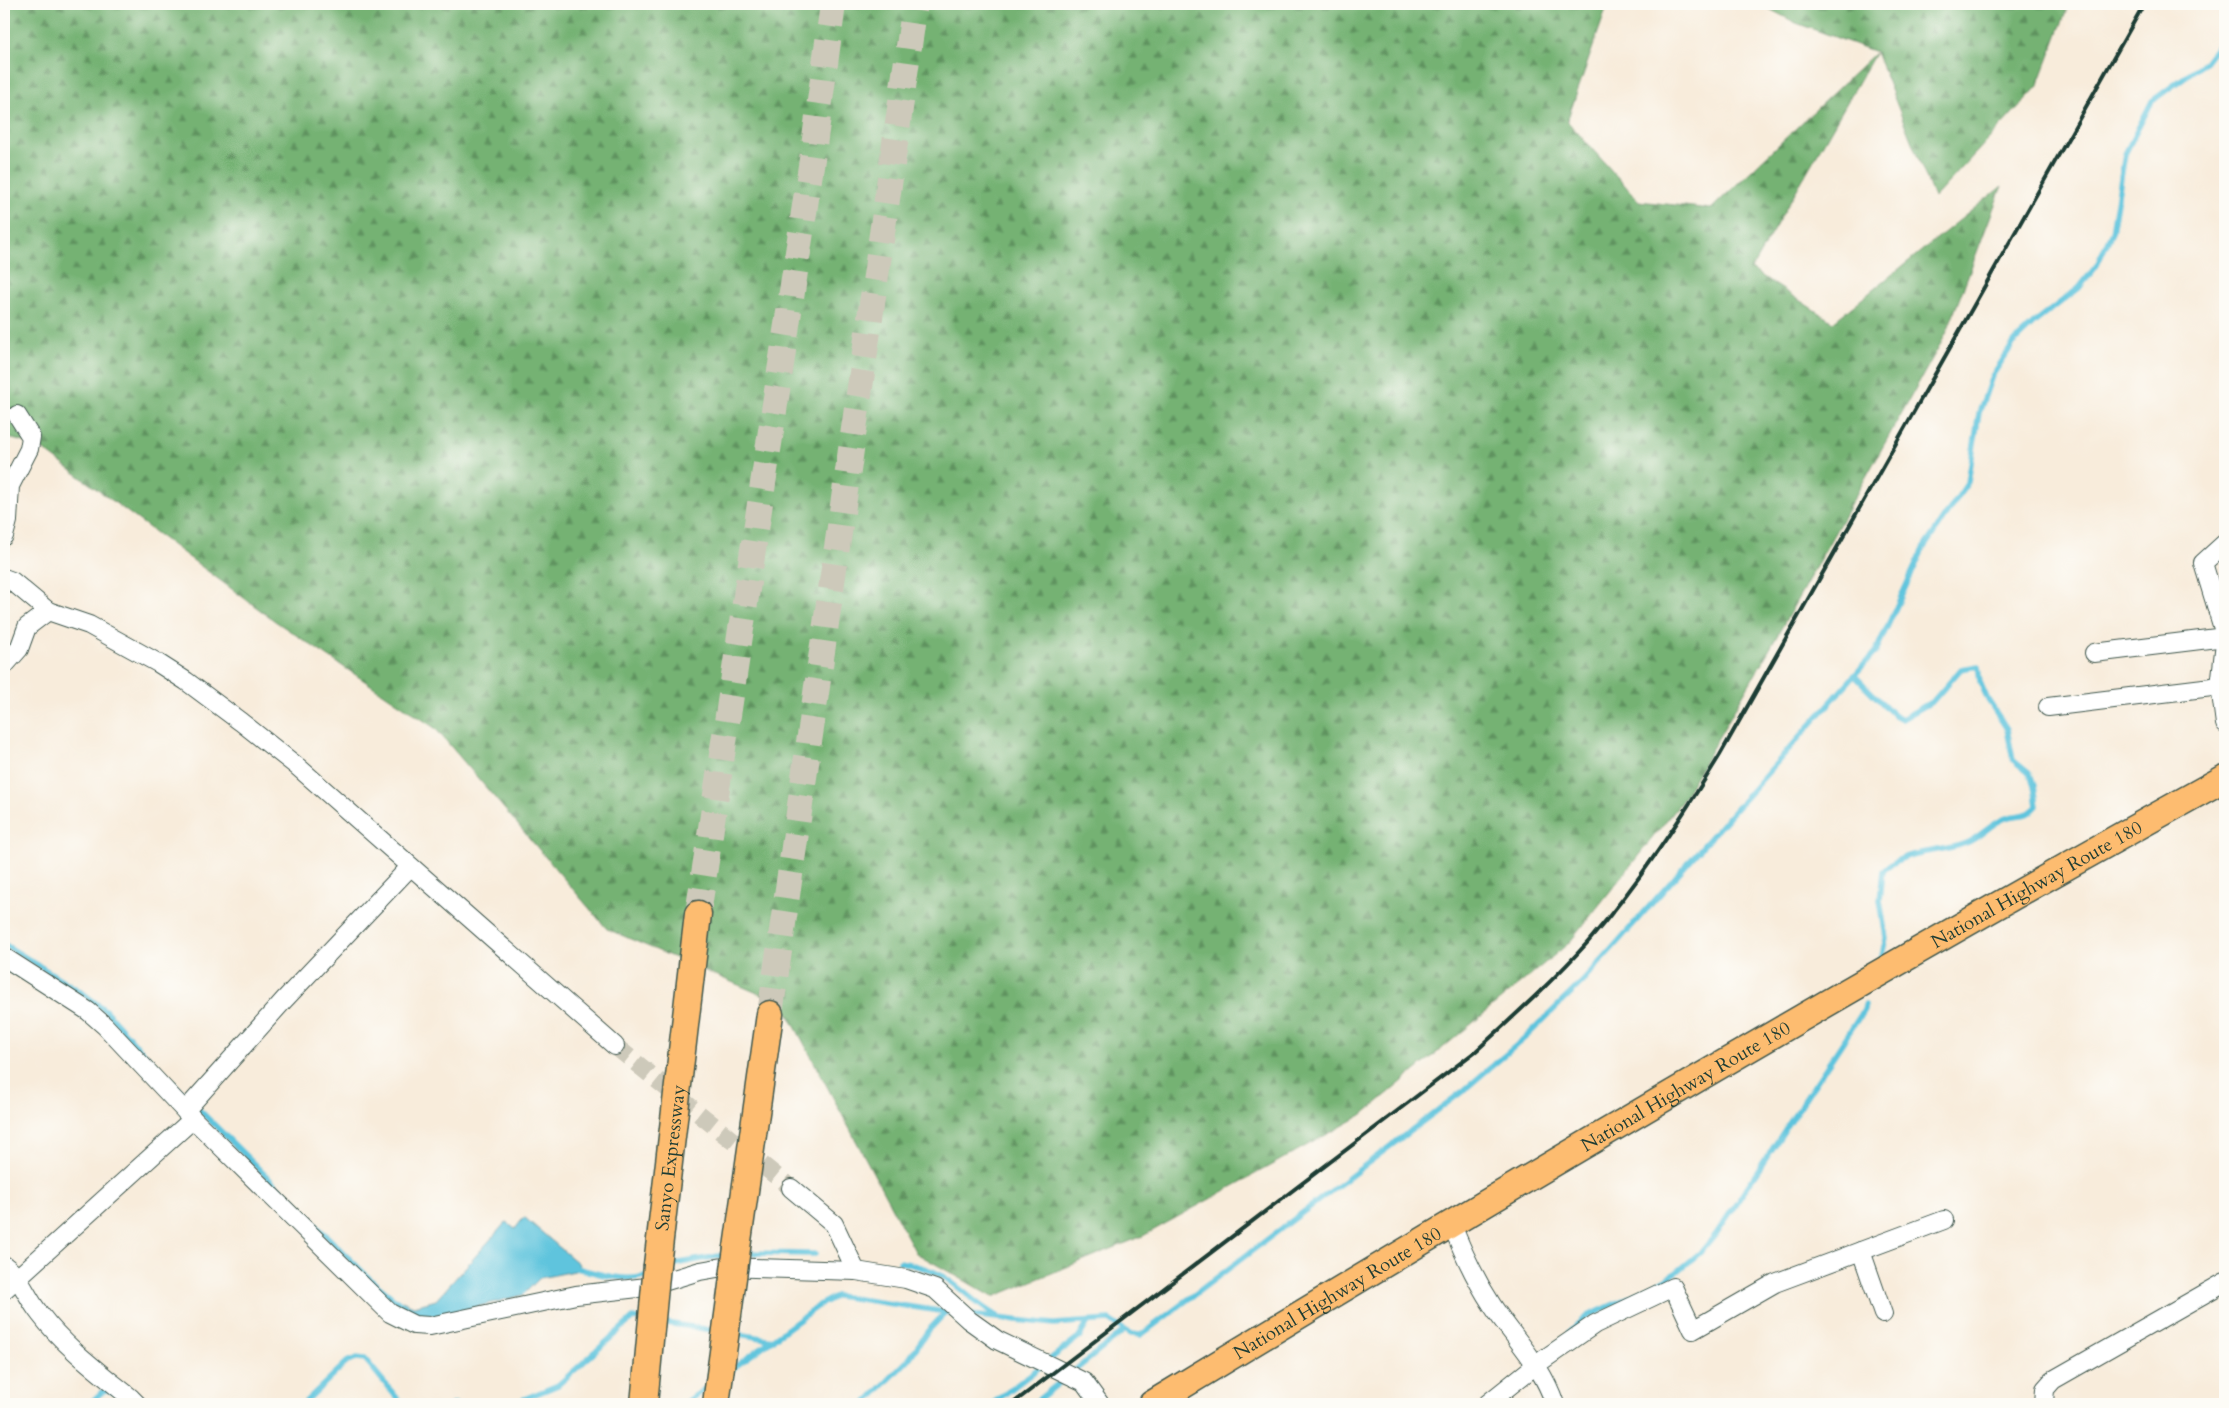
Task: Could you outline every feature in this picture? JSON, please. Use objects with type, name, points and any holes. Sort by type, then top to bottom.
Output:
[{"type":"highway","name":"National Highway Route 180","points":[[1152,1404],[1451,1222],[2031,885],[2225,778]]},
{"type":"highway","name":"Sanyo Expressway","points":[[644,1404],[657,1265],[698,914]]},
{"type":"highway","points":[[716,1404],[770,1014]]},
{"type":"street","points":[[4,536],[8,521],[10,486],[30,449],[31,437],[17,415]]},
{"type":"street","points":[[2094,654],[2225,636],[2203,563],[2225,543]]},
{"type":"street","points":[[4,578],[12,581],[48,611],[89,625],[186,680],[241,722],[298,767],[615,1046]]},
{"type":"street","points":[[4,666],[19,649],[27,627],[48,611]]},
{"type":"street","points":[[2225,642],[2220,686],[2225,724]]},
{"type":"street","points":[[2048,707],[2220,686]]},
{"type":"street","points":[[4,1290],[191,1108],[284,1000],[410,867]]},
{"type":"street","points":[[4,957],[88,1011],[105,1026],[191,1108],[390,1314],[414,1326],[446,1324],[576,1295],[648,1287],[700,1271],[722,1267],[856,1271],[920,1282],[935,1289],[969,1320],[998,1340],[1084,1382],[1100,1404]]},
{"type":"street","points":[[791,1188],[834,1224],[856,1271]]},
{"type":"street","points":[[1487,1404],[1534,1360],[1595,1324],[1673,1288],[1693,1330],[1775,1283],[1944,1220]]},
{"type":"street","points":[[1451,1222],[1479,1283],[1505,1323],[1534,1360],[1555,1404]]},
{"type":"street","points":[[1861,1251],[1883,1314]]},
{"type":"street","points":[[4,1265],[18,1277],[39,1313],[54,1330],[87,1363],[137,1404]]},
{"type":"street","points":[[2044,1404],[2045,1389],[2053,1380],[2225,1282]]},
{"type":"green space","points":[[4,4],[1608,4],[1567,121],[1639,201],[1711,209],[1876,52],[1751,269],[1833,322],[2002,186],[1946,334],[1768,652],[1681,802],[1569,943],[1362,1115],[1143,1236],[993,1297],[916,1253],[783,1004],[607,929],[435,728],[275,621],[37,445],[4,437]]},
{"type":"green space","points":[[1760,4],[2069,4],[2038,86],[1934,198],[1876,52],[1796,23]]},
{"type":"water","points":[[524,1217],[579,1264],[575,1271],[540,1278],[523,1295],[444,1315],[411,1316],[397,1309],[402,1301],[414,1306],[436,1300],[506,1222],[515,1229]]},
{"type":"waterway","points":[[970,1315],[1054,1324],[1109,1320],[1131,1334],[1141,1335],[1463,1091],[1526,1037],[1583,981],[1876,651],[1923,549],[1968,482],[1979,413],[1992,376],[2015,341],[2035,322],[2079,288],[2097,265],[2112,232],[2125,154],[2152,101],[2205,62],[2221,41],[2225,31]]},
{"type":"waterway","points":[[1855,676],[1893,714],[1902,719],[1933,701],[1961,669],[1978,666],[1980,682],[1988,700],[2007,729],[2013,760],[2030,774],[2034,785],[2037,806],[2029,813],[2001,820],[1966,843],[1902,858],[1883,871],[1880,900],[1886,938],[1881,960]]},
{"type":"waterway","points":[[4,944],[80,991],[106,1011],[155,1066],[373,1282],[404,1307]]},
{"type":"waterway","points":[[1569,1332],[1588,1316],[1654,1286],[1677,1272],[1702,1251],[1716,1234],[1864,1010],[1865,1005]]},
{"type":"waterway","points":[[744,1253],[815,1254]]},
{"type":"waterway","points":[[663,1269],[680,1263],[730,1254]]},
{"type":"waterway","points":[[900,1262],[939,1274],[997,1316]]},
{"type":"waterway","points":[[572,1267],[619,1278],[648,1275]]},
{"type":"waterway","points":[[728,1372],[821,1304],[836,1296],[953,1313]]},
{"type":"waterway","points":[[865,1404],[909,1359],[927,1332],[946,1312]]},
{"type":"waterway","points":[[512,1404],[558,1385],[633,1318],[645,1320]]},
{"type":"waterway","points":[[659,1322],[719,1331]]},
{"type":"waterway","points":[[992,1404],[1080,1336],[1088,1322]]},
{"type":"waterway","points":[[1033,1404],[1125,1330]]},
{"type":"waterway","points":[[733,1333],[773,1340]]},
{"type":"waterway","points":[[303,1404],[348,1361],[357,1358],[365,1359],[402,1404]]},
{"type":"waterway","points":[[684,1404],[710,1385]]},
{"type":"waterway","points":[[89,1404],[102,1392],[109,1390],[113,1392]]},
{"type":"tunnel","points":[[698,914],[814,146],[833,4]]},
{"type":"tunnel","points":[[770,1014],[915,4]]},
{"type":"tunnel","points":[[615,1046],[791,1188]]},
{"type":"railway","points":[[1012,1404],[1476,1051],[1561,971],[1606,920],[1658,851],[1720,755],[2144,4]]}]
